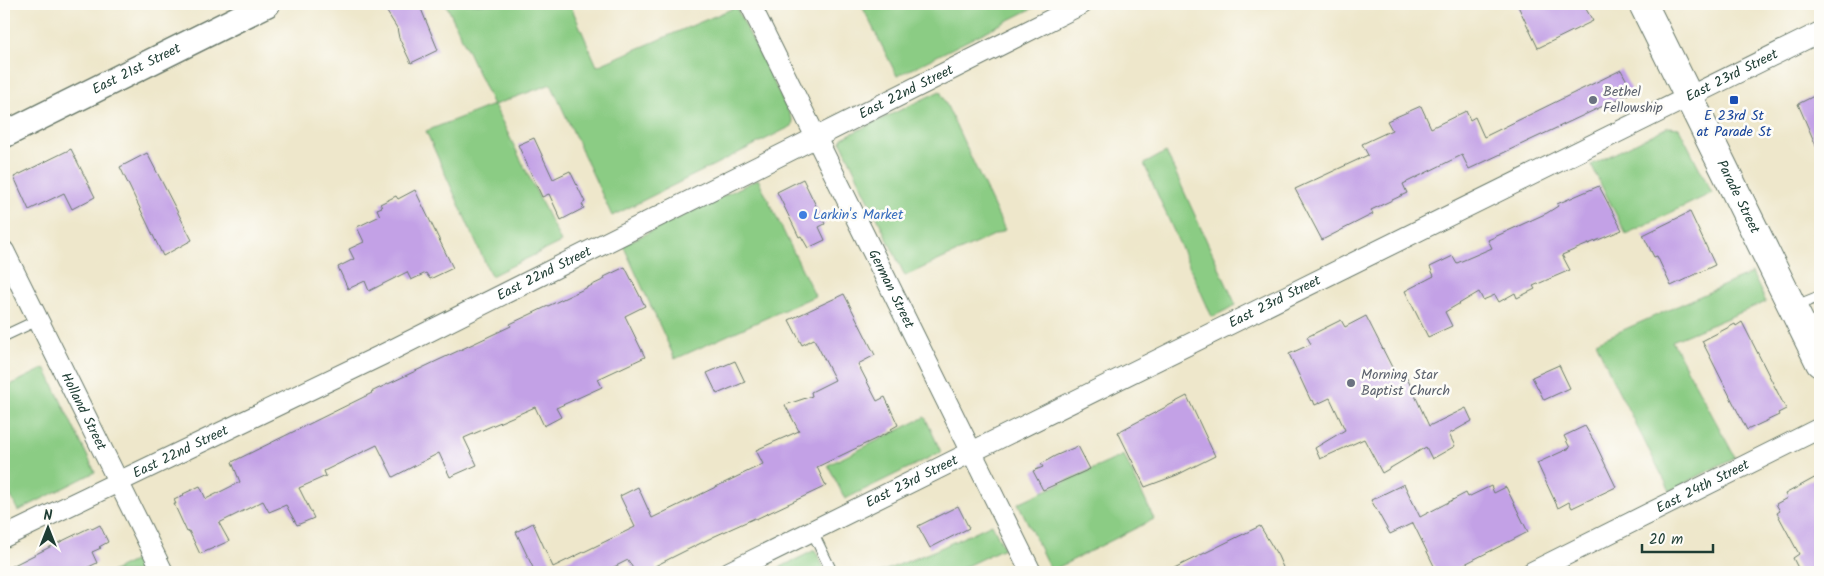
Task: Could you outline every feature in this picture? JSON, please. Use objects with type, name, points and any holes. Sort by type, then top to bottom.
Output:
[{"type":"main road","name":"Parade Street","points":[[1643,4],[1820,363]]},
{"type":"street","name":"East 21st Street","points":[[4,134],[267,4]]},
{"type":"street","name":"German Street","points":[[750,4],[1031,572]]},
{"type":"street","name":"East 22nd Street","points":[[4,537],[386,353],[1082,4]]},
{"type":"street","name":"East 23rd Street","points":[[729,572],[1820,32]]},
{"type":"street","name":"Holland Street","points":[[4,250],[163,572]]},
{"type":"street","name":"East 24th Street","points":[[1532,572],[1820,428]]},
{"type":"lane","points":[[1793,307],[1820,296]]},
{"type":"lane","points":[[4,336],[38,320]]},
{"type":"lane","points":[[812,531],[832,572]]},
{"type":"green space","points":[[446,4],[570,4],[597,66],[736,7],[793,121],[792,126],[612,216],[551,84],[494,105],[561,242],[491,276],[426,131],[493,105]]},
{"type":"green space","points":[[861,4],[1036,4],[1037,6],[897,76]]},
{"type":"green space","points":[[940,91],[1005,230],[905,276],[841,142],[842,138]]},
{"type":"green space","points":[[1668,127],[1679,128],[1712,193],[1626,234],[1591,165]]},
{"type":"green space","points":[[1166,152],[1236,305],[1212,317],[1144,164]]},
{"type":"green space","points":[[758,179],[815,296],[675,359],[623,245]]},
{"type":"green space","points":[[1752,273],[1766,302],[1672,341],[1735,457],[1670,491],[1613,380],[1596,342]]},
{"type":"green space","points":[[45,368],[95,472],[18,511],[4,482],[4,388]]},
{"type":"green space","points":[[925,417],[941,452],[845,499],[828,465]]},
{"type":"green space","points":[[1124,455],[1154,519],[1051,571],[1018,503]]},
{"type":"green space","points":[[992,524],[1004,548],[954,572],[881,572],[936,550]]},
{"type":"green space","points":[[815,550],[826,572],[771,572]]},
{"type":"green space","points":[[138,559],[145,572],[111,572]]},
{"type":"building","points":[[382,4],[419,4],[438,50],[411,63],[399,38],[397,28]]},
{"type":"building","points":[[1517,4],[1583,4],[1593,21],[1538,48]]},
{"type":"building","points":[[1621,70],[1633,92],[1469,169],[1462,155],[1403,184],[1407,193],[1371,210],[1373,214],[1322,240],[1295,189],[1368,155],[1362,144],[1392,130],[1387,121],[1421,106],[1431,128],[1466,111],[1470,120],[1475,117],[1484,137]]},
{"type":"building","points":[[1820,93],[1820,155],[1798,104]]},
{"type":"building","points":[[534,138],[553,179],[570,171],[585,202],[582,204],[584,208],[561,220],[549,194],[542,197],[518,145]]},
{"type":"building","points":[[71,149],[95,197],[72,209],[64,193],[29,210],[14,177]]},
{"type":"building","points":[[147,153],[192,240],[163,256],[120,167]]},
{"type":"building","points":[[803,179],[825,224],[819,227],[825,240],[808,248],[801,236],[799,237],[777,192]]},
{"type":"building","points":[[1599,186],[1622,230],[1562,255],[1570,270],[1533,286],[1535,289],[1517,298],[1515,293],[1499,302],[1495,295],[1483,300],[1479,292],[1445,312],[1452,326],[1428,337],[1405,291],[1434,276],[1430,267],[1453,256],[1457,263],[1492,248],[1488,240],[1547,213],[1558,206],[1557,204]]},
{"type":"building","points":[[415,190],[453,268],[430,279],[426,273],[411,280],[407,272],[369,291],[365,281],[348,289],[338,267],[354,259],[349,249],[364,242],[357,227],[380,216],[377,209],[382,207],[380,204],[396,196],[398,199]]},
{"type":"building","points":[[1690,212],[1715,265],[1671,286],[1657,256],[1654,257],[1643,235]]},
{"type":"building","points":[[625,267],[645,306],[625,316],[645,357],[598,379],[602,387],[556,408],[561,417],[544,426],[535,407],[464,438],[477,465],[450,477],[439,453],[393,477],[377,445],[324,471],[326,476],[299,488],[314,518],[297,525],[286,505],[269,512],[263,501],[219,523],[229,541],[200,554],[189,531],[187,532],[174,504],[176,504],[174,500],[200,486],[206,499],[240,482],[232,462],[371,392],[511,326],[510,324],[605,279],[604,277]]},
{"type":"building","points":[[844,294],[875,355],[858,364],[877,401],[885,397],[898,425],[891,429],[892,431],[817,467],[826,486],[715,536],[655,566],[659,572],[635,572],[628,560],[604,572],[535,572],[516,532],[533,523],[553,567],[635,527],[620,496],[638,487],[652,518],[763,464],[756,450],[799,431],[785,405],[812,396],[811,392],[835,380],[814,339],[802,345],[789,320]]},
{"type":"building","points":[[1366,316],[1399,381],[1407,378],[1429,426],[1466,408],[1472,421],[1449,434],[1455,446],[1432,459],[1426,447],[1382,473],[1364,439],[1320,459],[1315,448],[1345,430],[1330,398],[1315,405],[1313,400],[1311,401],[1289,354],[1311,344],[1307,337],[1341,320],[1345,327]]},
{"type":"building","points":[[1742,322],[1786,409],[1778,413],[1779,415],[1747,430],[1702,341]]},
{"type":"building","points":[[735,361],[745,382],[717,394],[707,373]]},
{"type":"building","points":[[1559,365],[1570,388],[1544,400],[1532,377]]},
{"type":"building","points":[[1187,396],[1215,456],[1177,475],[1145,487],[1118,432]]},
{"type":"building","points":[[1585,426],[1616,487],[1572,508],[1569,502],[1558,508],[1537,463],[1570,448],[1564,436]]},
{"type":"building","points":[[1078,446],[1090,469],[1043,490],[1033,471],[1043,467],[1041,464],[1055,456]]},
{"type":"building","points":[[1820,475],[1820,572],[1800,572],[1793,558],[1799,554],[1777,513],[1780,511],[1776,504],[1787,498],[1785,494]]},
{"type":"building","points":[[1404,484],[1420,517],[1466,493],[1468,497],[1491,486],[1494,493],[1506,487],[1528,532],[1449,572],[1437,572],[1413,523],[1390,534],[1371,500]]},
{"type":"building","points":[[958,506],[969,528],[930,548],[918,526]]},
{"type":"building","points":[[100,525],[108,542],[92,552],[97,563],[78,572],[4,572],[4,570],[56,544],[91,527],[92,529]]},
{"type":"building","points":[[1260,526],[1285,572],[1166,572]]},
{"type":"place","name":"Bethel Fellowship","points":[[1593,100]]},
{"type":"place","name":"E 23rd St at Parade St","points":[[1734,100]]},
{"type":"place","name":"Larkin's Market","points":[[803,215]]},
{"type":"place","name":"Morning Star Baptist Church","points":[[1351,383]]}]
